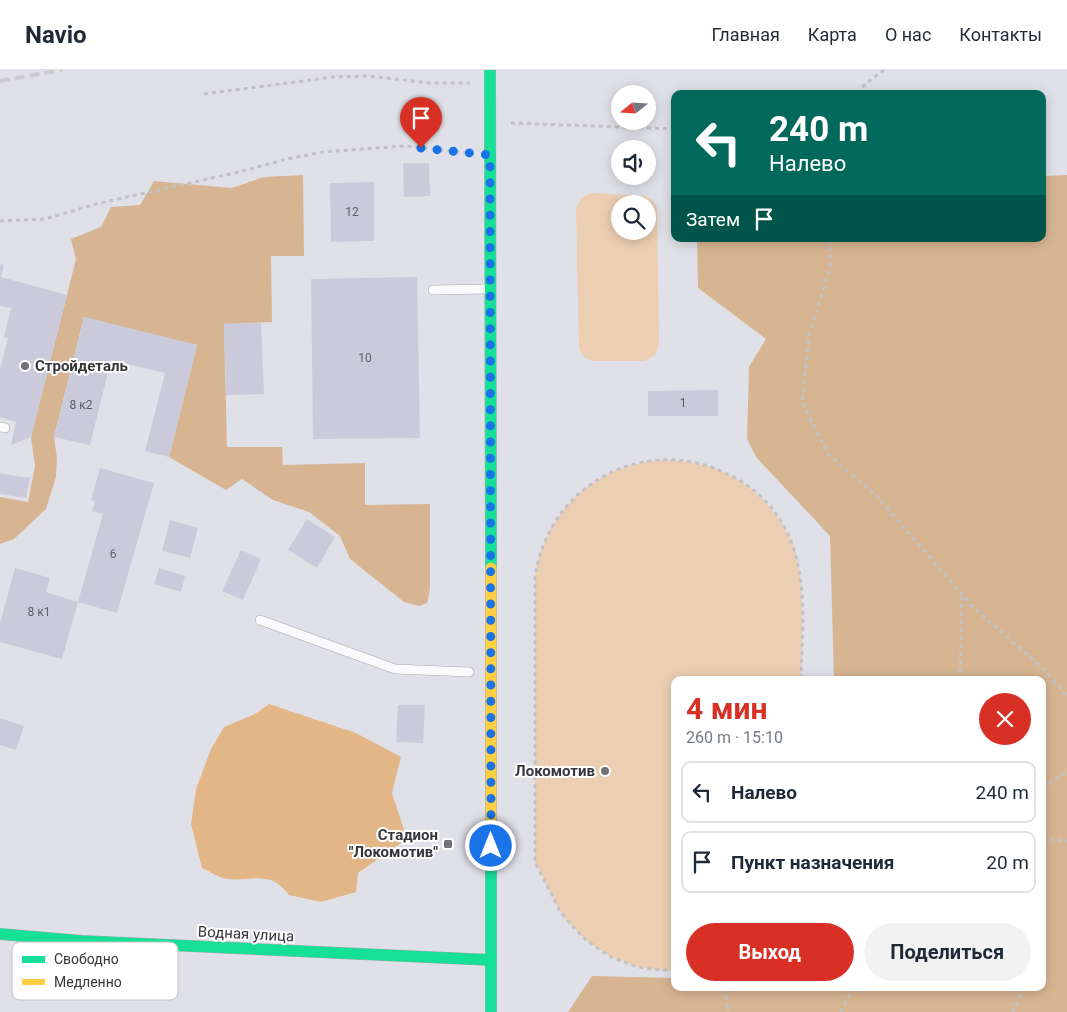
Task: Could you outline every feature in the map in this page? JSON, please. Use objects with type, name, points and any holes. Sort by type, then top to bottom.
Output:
[{"type":"street","points":[[490,70],[491,1012]]},
{"type":"street","name":"Водная улица","points":[[0,934],[104,942]]},
{"type":"street","name":"Водная улица","points":[[178,945],[491,960]]},
{"type":"lane","points":[[433,290],[491,289]]},
{"type":"lane","points":[[260,620],[395,669],[470,672]]},
{"type":"path","points":[[861,90],[865,84],[884,70]]},
{"type":"path","points":[[204,94],[332,77],[369,76],[430,83],[490,83]]},
{"type":"path","points":[[490,122],[671,130]]},
{"type":"path","points":[[0,220],[45,219],[96,204],[323,152],[404,146],[490,155]]},
{"type":"path","points":[[830,242],[830,268],[809,335],[802,402],[828,454],[875,494],[972,607],[1040,666],[1067,696]]},
{"type":"path","points":[[671,971],[650,970],[638,967],[611,957],[588,941],[571,925],[560,911],[535,862],[535,577],[540,553],[556,519],[580,492],[594,482],[626,466],[648,461],[676,460],[697,463],[718,469],[742,482],[771,507],[785,529],[796,552],[802,594],[801,676]]},
{"type":"path","points":[[960,676],[962,596]]},
{"type":"path","points":[[1046,785],[1067,772]]},
{"type":"path","points":[[1046,840],[1067,841]]},
{"type":"path","points":[[724,991],[728,1012]]},
{"type":"path","points":[[841,1012],[851,991]]},
{"type":"path","points":[[1012,1012],[1023,991]]},
{"type":"shaded area","points":[[303,175],[304,256],[271,256],[272,322],[224,324],[227,447],[282,447],[283,465],[365,463],[365,505],[430,504],[430,589],[427,603],[419,606],[404,602],[350,559],[340,536],[309,512],[273,500],[242,479],[226,490],[169,457],[197,345],[84,317],[54,437],[57,458],[56,477],[46,509],[14,539],[0,544],[0,497],[28,502],[35,466],[31,437],[76,259],[71,239],[101,227],[111,207],[140,205],[154,181],[232,188],[264,177]]},
{"type":"shaded area","points":[[1067,175],[1067,1012],[568,1012],[592,976],[671,978],[671,991],[1046,991],[1046,676],[834,676],[830,536],[756,457],[747,439],[749,367],[766,339],[698,288],[697,242],[1046,242],[1046,176]]},
{"type":"shaded area","points":[[591,193],[627,195],[611,195],[611,240],[656,240],[656,206],[657,207],[659,345],[655,355],[645,361],[593,361],[584,357],[579,349],[576,208],[581,198]]},
{"type":"shaded area","name":"Локомотив","points":[[659,460],[695,463],[727,474],[742,482],[768,505],[787,532],[796,554],[801,585],[801,676],[671,676],[671,971],[638,967],[611,957],[587,941],[560,911],[535,862],[535,577],[540,554],[549,532],[561,513],[576,497],[593,483],[613,472],[635,464]]},
{"type":"shaded area","points":[[269,704],[356,733],[401,757],[392,793],[407,839],[358,873],[356,892],[321,902],[289,895],[282,887],[268,879],[227,879],[202,868],[191,824],[196,789],[211,749],[224,727],[255,714]]},
{"type":"building","points":[[403,163],[429,163],[430,196],[404,197]]},
{"type":"building","points":[[374,182],[374,241],[331,242],[330,183]]},
{"type":"building","name":"Стройдеталь","points":[[0,264],[4,265],[1,277],[67,295],[31,437],[11,445],[16,422],[0,417],[0,369],[8,338],[4,337],[11,308],[0,306]]},
{"type":"building","points":[[417,277],[420,438],[313,439],[311,279]]},
{"type":"building","points":[[84,317],[197,345],[169,457],[145,451],[165,373],[111,360],[90,445],[54,437]]},
{"type":"building","points":[[261,323],[264,394],[226,395],[224,324]]},
{"type":"building","points":[[718,390],[718,416],[648,416],[648,391]]},
{"type":"building","points":[[100,468],[154,483],[117,613],[78,602],[103,514],[92,511],[95,501],[91,500]]},
{"type":"building","points":[[0,473],[30,478],[26,498],[0,494]]},
{"type":"building","points":[[307,519],[335,537],[317,568],[288,550]]},
{"type":"building","points":[[170,520],[198,528],[190,558],[162,551]]},
{"type":"building","points":[[241,550],[261,559],[243,600],[222,591]]},
{"type":"building","points":[[15,568],[50,578],[46,592],[78,602],[62,659],[0,642],[0,623]]},
{"type":"building","points":[[159,568],[185,576],[181,592],[154,584]]},
{"type":"building","points":[[398,705],[425,705],[423,743],[396,742]]},
{"type":"building","points":[[0,718],[24,726],[16,750],[0,745]]},
{"type":"railway","points":[[0,81],[62,70]]},
{"type":"traffic: fast","points":[[490,70],[491,568]]},
{"type":"traffic: fast","points":[[491,835],[491,1012]]},
{"type":"traffic: fast","points":[[0,934],[104,942]]},
{"type":"traffic: fast","points":[[178,945],[491,960]]},
{"type":"traffic: slow","points":[[491,568],[491,835]]},
{"type":"place","name":"Стройдеталь","points":[[25,366]]},
{"type":"place","name":"Локомотив","points":[[605,771]]},
{"type":"place","name":"Стадион \"Локомотив\"","points":[[448,844]]},
{"type":"route","points":[[421,148],[490,155],[491,846]]}]
